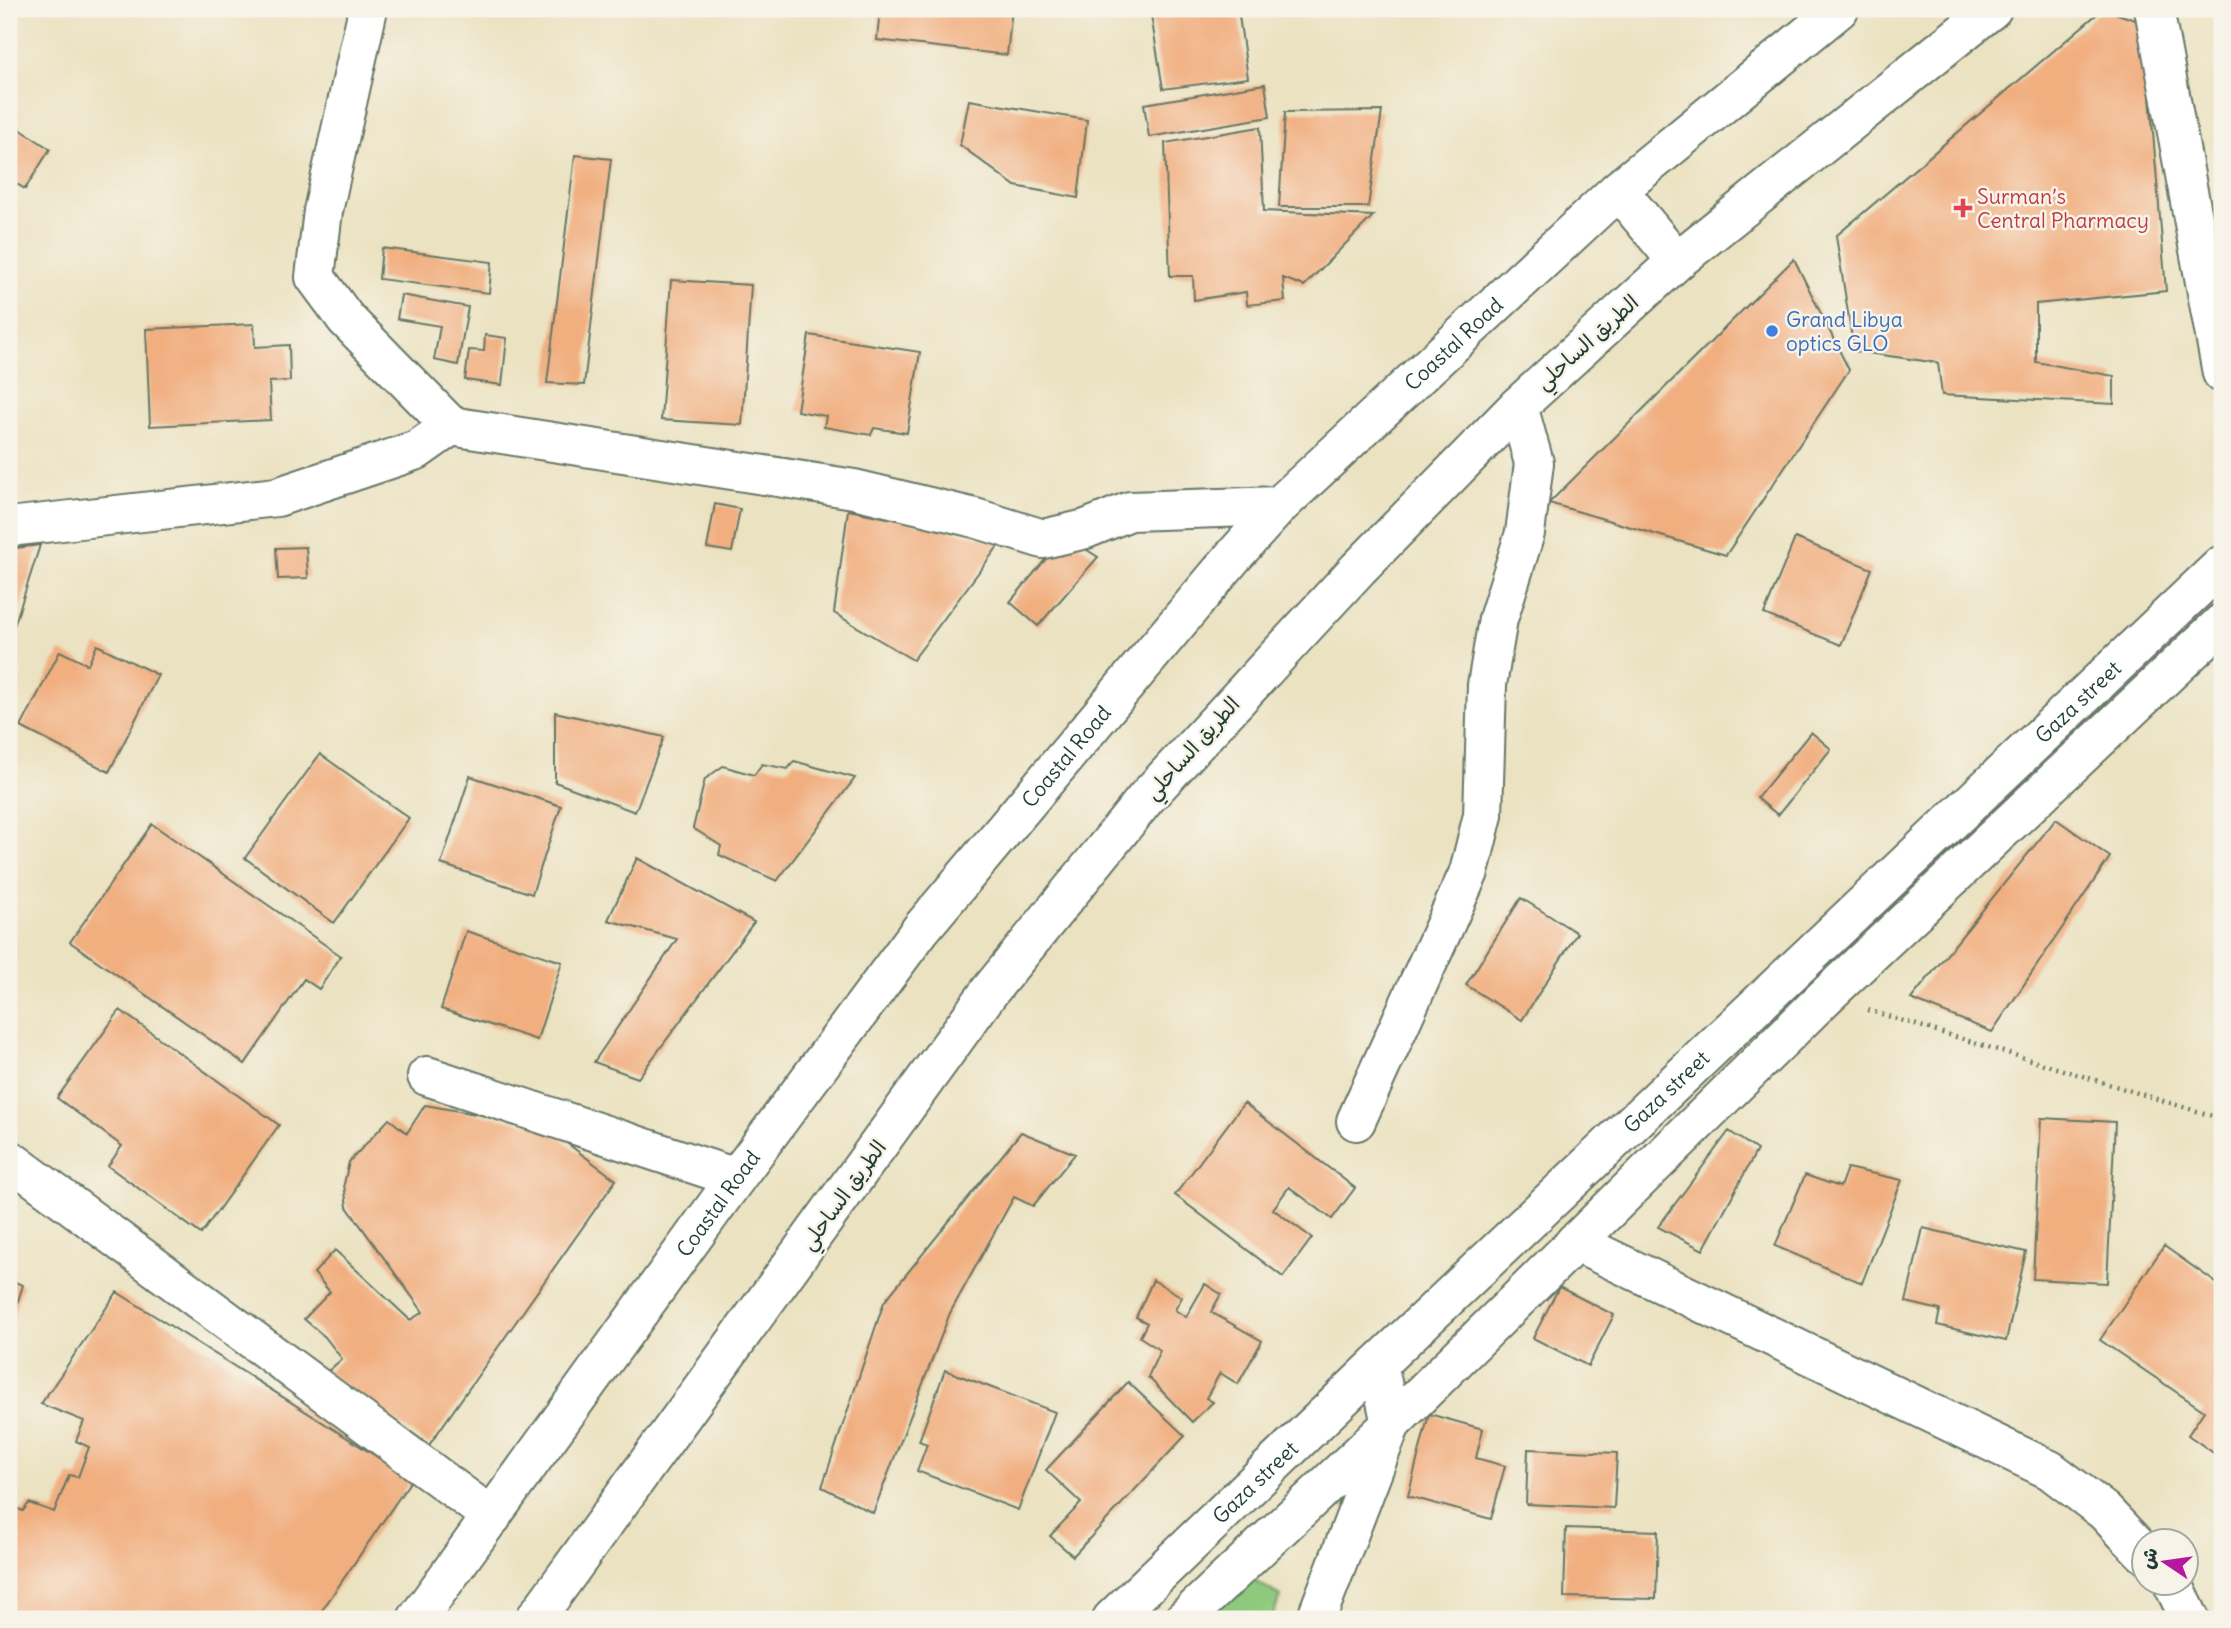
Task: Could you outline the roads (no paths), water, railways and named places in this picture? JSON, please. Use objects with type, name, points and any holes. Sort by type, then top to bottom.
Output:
[{"type":"main road","points":[[368,9],[323,211],[315,277],[346,319],[451,426],[854,489],[975,518],[1043,539],[1086,529],[1130,511],[1279,506]]},
{"type":"main road","name":"الطريق الساحلي","points":[[535,1619],[989,992],[1137,809],[1330,598],[1518,405],[1677,261],[1992,9]]},
{"type":"main road","points":[[2154,9],[2222,373]]},
{"type":"main road","name":"Coastal Road","points":[[417,1619],[736,1178],[921,929],[1060,761],[1279,506],[1618,190],[1829,12]]},
{"type":"main road","points":[[1618,190],[1677,261]]},
{"type":"main road","points":[[1356,1121],[1469,872],[1483,815],[1486,685],[1498,619],[1525,533],[1534,463],[1518,405]]},
{"type":"main road","points":[[9,527],[277,497],[417,450],[451,426]]},
{"type":"main road","name":"Gaza street","points":[[1112,1619],[2222,565]]},
{"type":"main road","name":"Gaza street","points":[[1184,1619],[1391,1424],[1825,997],[2222,623]]},
{"type":"main road","points":[[427,1076],[736,1178]]},
{"type":"main road","points":[[9,1159],[492,1517]]},
{"type":"main road","points":[[1575,1242],[2050,1470],[2104,1511],[2130,1538]]},
{"type":"main road","points":[[1316,1619],[1391,1424],[1378,1364]]},
{"type":"main road","points":[[2178,1596],[2190,1619]]},
{"type":"place","name":"Surman’s Central Pharmacy","points":[[1963,208]]},
{"type":"place","name":"Grand Libya optics GLO","points":[[1772,331]]}]
